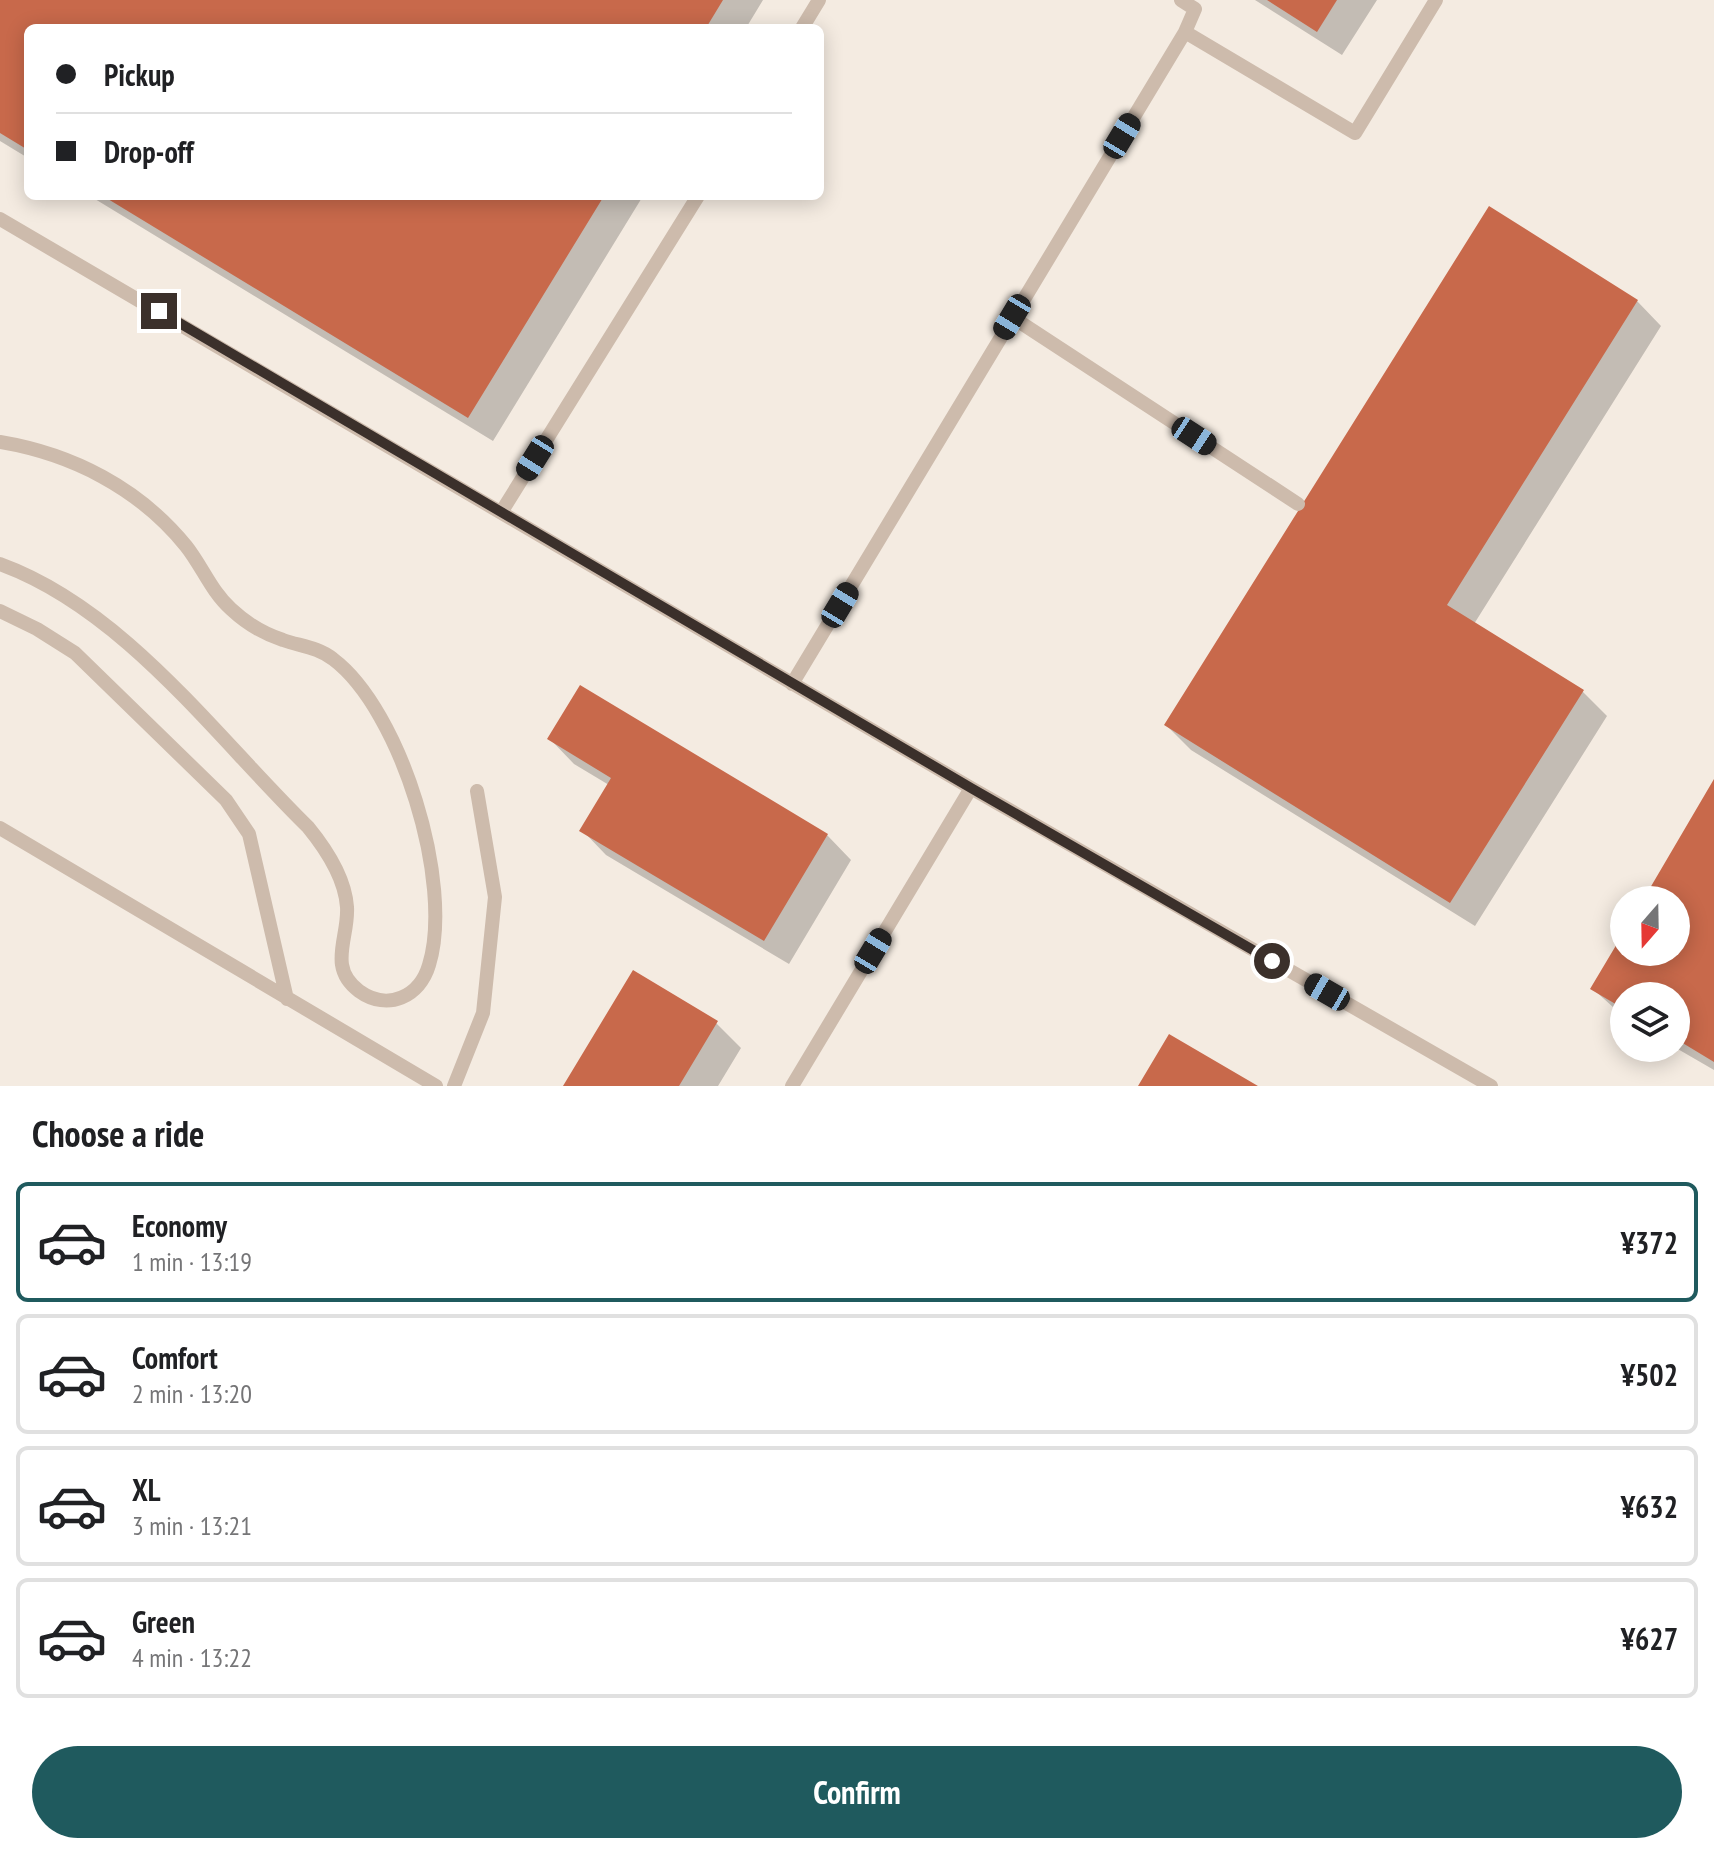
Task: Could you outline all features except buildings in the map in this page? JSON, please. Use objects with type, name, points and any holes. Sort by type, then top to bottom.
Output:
[{"type":"lane","points":[[804,24],[819,0]]},
{"type":"lane","points":[[792,684],[1185,32],[1195,9],[1181,0]]},
{"type":"lane","points":[[1185,32],[1355,133],[1436,0]]},
{"type":"lane","points":[[502,511],[696,200]]},
{"type":"lane","points":[[0,219],[792,684],[1491,1086]]},
{"type":"lane","points":[[1012,317],[1298,504]]},
{"type":"lane","points":[[0,442],[67,459],[118,485],[179,537],[214,591],[233,612],[269,635],[320,651],[340,664],[356,684],[400,760],[428,844],[435,898],[434,943],[420,986],[405,997],[386,1001],[369,997],[355,987],[345,974],[340,958],[347,914],[344,891],[333,863],[308,827],[116,631],[60,591],[0,564]]},
{"type":"lane","points":[[0,611],[75,653],[226,800],[249,834],[287,999]]},
{"type":"lane","points":[[792,1086],[971,788]]},
{"type":"lane","points":[[454,1086],[483,1013],[495,897],[477,791]]},
{"type":"lane","points":[[0,828],[436,1086]]},
{"type":"route","points":[[159,311],[792,684],[1272,961]]}]
